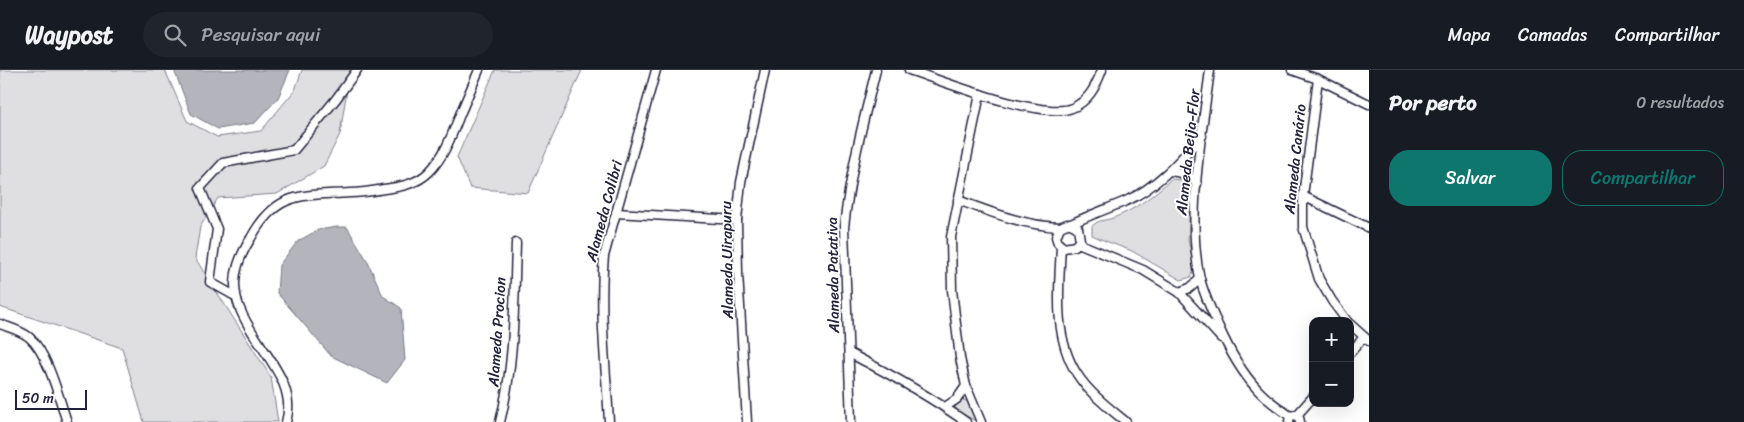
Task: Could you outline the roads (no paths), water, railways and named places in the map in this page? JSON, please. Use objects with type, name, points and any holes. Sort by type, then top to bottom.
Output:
[{"type":"street","points":[[235,296],[210,282],[216,229],[200,188],[223,163],[294,150],[357,70]]},
{"type":"street","points":[[286,422],[287,397],[283,384],[271,360],[241,313],[235,296],[234,280],[238,265],[257,226],[272,209],[293,197],[401,187],[428,173],[438,161],[449,140],[479,70]]},
{"type":"street","name":"Alameda Colibri","points":[[609,422],[602,280],[604,256],[656,70]]},
{"type":"street","name":"Alameda Uirapuru","points":[[746,422],[737,220],[741,182],[765,70]]},
{"type":"street","name":"Alameda Patativa","points":[[851,422],[844,227],[847,196],[858,142],[876,70]]},
{"type":"street","points":[[909,70],[980,94],[1041,110],[1059,111],[1072,108],[1083,101],[1094,90],[1102,70]]},
{"type":"street","name":"Alameda Beija-Flor","points":[[1210,70],[1194,207],[1200,279],[1227,345],[1244,373],[1259,391],[1294,419]]},
{"type":"street","points":[[1292,70],[1318,79],[1369,104]]},
{"type":"street","name":"Alameda Canário","points":[[1318,79],[1303,196],[1302,227],[1319,278],[1344,317]]},
{"type":"street","points":[[980,94],[951,237],[952,290],[960,358],[966,386],[981,422]]},
{"type":"street","points":[[958,200],[1007,216],[1045,226],[1060,227],[1130,199],[1152,185],[1170,170],[1202,136]]},
{"type":"street","points":[[1170,170],[1186,174],[1197,184]]},
{"type":"street","points":[[1303,196],[1369,228]]},
{"type":"street","points":[[616,214],[737,220]]},
{"type":"street","points":[[1061,246],[1072,248],[1078,243],[1080,232],[1071,224]]},
{"type":"street","points":[[1060,227],[1056,236],[1061,246],[1059,300],[1061,330],[1066,352],[1077,375],[1086,387],[1126,422]]},
{"type":"street","name":"Alameda Procion","points":[[500,422],[509,378],[513,344],[516,243]]},
{"type":"street","points":[[1078,243],[1143,270],[1179,292],[1227,345]]},
{"type":"street","points":[[1179,292],[1190,288],[1200,279]]},
{"type":"street","points":[[0,324],[19,331],[38,346],[45,358],[67,422]]},
{"type":"street","points":[[1354,328],[1366,339],[1354,350]]},
{"type":"street","points":[[849,353],[894,376],[966,422]]},
{"type":"street","points":[[944,407],[957,399],[966,386]]},
{"type":"street","points":[[1294,419],[1309,402]]}]
